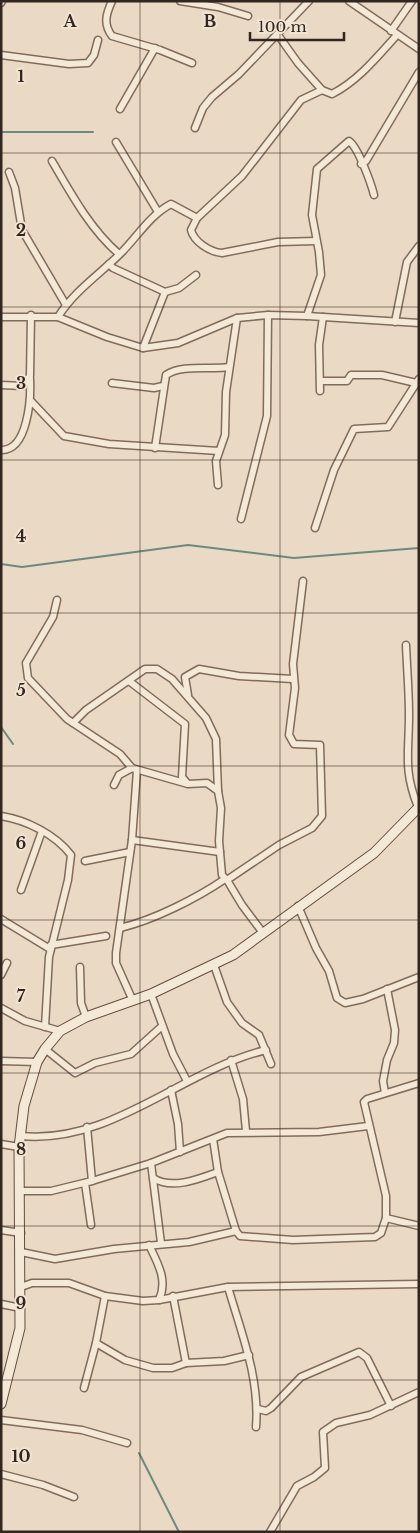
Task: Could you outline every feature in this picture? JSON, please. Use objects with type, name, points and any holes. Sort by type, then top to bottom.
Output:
[{"type":"street","points":[[112,1],[107,11],[105,24],[112,36],[155,48],[192,63]]},
{"type":"street","points":[[180,1],[218,7],[248,16]]},
{"type":"street","points":[[195,128],[203,108],[212,97],[239,74],[309,1]]},
{"type":"street","points":[[349,1],[419,49]]},
{"type":"street","points":[[278,35],[298,63],[322,90],[332,94],[340,90],[372,62],[394,33],[412,1]]},
{"type":"street","points":[[1,55],[69,64],[88,63],[94,55],[98,40]]},
{"type":"street","points":[[120,109],[155,48]]},
{"type":"street","points":[[361,164],[366,161],[419,72]]},
{"type":"street","points":[[316,241],[278,242],[222,253],[214,252],[193,236],[191,230],[197,218],[242,176],[301,100],[322,90]]},
{"type":"street","points":[[307,316],[321,275],[312,215],[317,169],[348,141],[353,144],[361,164],[366,169],[374,195]]},
{"type":"street","points":[[116,142],[158,212]]},
{"type":"street","points":[[52,161],[107,244],[119,254]]},
{"type":"street","points":[[9,172],[22,230],[66,305]]},
{"type":"street","points":[[58,316],[66,305],[119,254],[158,212],[170,204],[197,218]]},
{"type":"street","points":[[395,322],[407,262],[419,246]]},
{"type":"street","points":[[109,264],[113,268],[165,292],[179,288],[196,275]]},
{"type":"street","points":[[143,348],[165,292]]},
{"type":"street","points":[[1,450],[9,449],[23,431],[29,412],[31,315]]},
{"type":"street","points":[[241,519],[267,416],[268,315]]},
{"type":"street","points":[[1,317],[58,316],[107,337],[143,348],[178,342],[237,318],[268,315],[419,323]]},
{"type":"street","points":[[320,391],[319,345],[323,317]]},
{"type":"street","points":[[218,485],[216,461],[225,435],[229,367],[237,318]]},
{"type":"street","points":[[155,448],[166,375],[180,369],[212,370],[229,367]]},
{"type":"street","points":[[315,528],[334,470],[354,429],[388,427],[417,381],[382,375],[351,375],[347,381],[321,381]]},
{"type":"street","points":[[1,385],[23,386],[30,376]]},
{"type":"street","points":[[112,383],[154,388],[163,386]]},
{"type":"street","points":[[30,400],[64,436],[109,444],[219,451]]},
{"type":"street","points":[[120,928],[135,924],[167,910],[226,879],[279,845],[312,828],[322,816],[320,745],[294,744],[289,735],[294,696],[293,664],[303,581]]},
{"type":"street","points":[[57,600],[53,617],[26,663],[28,678],[73,723],[120,754],[134,769],[188,784],[207,783],[218,791]]},
{"type":"street","points":[[2,1398],[20,1328],[19,1147],[24,1106],[37,1062],[60,1031],[86,1017],[151,994],[233,955],[298,906],[374,853],[418,807],[411,790],[406,760],[409,733],[406,645]]},
{"type":"street","points":[[188,695],[185,677],[199,669],[239,676],[293,679]]},
{"type":"street","points":[[73,723],[86,710],[145,670],[156,670],[172,679],[188,695],[206,718],[216,739],[218,791],[221,808],[220,852],[222,876],[263,933]]},
{"type":"street","points":[[129,681],[185,724],[186,742],[182,777],[188,784]]},
{"type":"street","points":[[114,785],[119,775],[134,769]]},
{"type":"street","points":[[133,1001],[116,963],[132,840],[134,769]]},
{"type":"street","points":[[1,816],[17,818],[42,831],[54,838],[71,855],[68,880],[51,947],[46,983],[45,1026]]},
{"type":"street","points":[[21,890],[42,831]]},
{"type":"street","points":[[132,840],[220,852]]},
{"type":"street","points":[[85,861],[130,852]]},
{"type":"street","points":[[298,906],[316,948],[330,971],[338,999],[344,1003],[419,977]]},
{"type":"street","points":[[1,919],[51,947],[106,936]]},
{"type":"street","points":[[1,975],[7,963]]},
{"type":"street","points":[[214,965],[227,1002],[242,1022],[258,1035],[271,1064]]},
{"type":"street","points":[[80,967],[81,1003],[86,1017]]},
{"type":"street","points":[[385,1093],[383,1081],[386,1060],[394,1043],[395,1030],[387,989]]},
{"type":"street","points":[[151,994],[161,1027],[187,1081]]},
{"type":"street","points":[[1,1008],[25,1020],[60,1031]]},
{"type":"street","points":[[45,1049],[75,1073],[95,1063],[131,1054],[161,1027]]},
{"type":"street","points":[[21,1136],[57,1136],[116,1119],[231,1060],[266,1050]]},
{"type":"street","points":[[231,1060],[243,1099],[246,1131]]},
{"type":"street","points":[[1,1061],[37,1062]]},
{"type":"street","points":[[213,1139],[218,1172],[236,1231],[245,1238],[269,1240],[375,1238],[381,1233],[386,1218],[386,1196],[368,1126],[364,1102],[385,1093],[419,1083]]},
{"type":"street","points":[[172,1090],[178,1124],[180,1152]]},
{"type":"street","points":[[20,1191],[51,1192],[92,1181],[151,1163],[227,1133],[246,1131],[319,1132],[368,1126]]},
{"type":"street","points":[[87,1127],[92,1181]]},
{"type":"street","points":[[1,1144],[19,1147]]},
{"type":"street","points":[[151,1163],[161,1244]]},
{"type":"street","points":[[153,1178],[166,1184],[178,1183],[218,1172]]},
{"type":"street","points":[[84,1183],[91,1225]]},
{"type":"street","points":[[386,1218],[419,1226]]},
{"type":"street","points":[[1,1230],[20,1233]]},
{"type":"street","points":[[21,1252],[55,1259],[149,1245],[189,1242],[236,1231]]},
{"type":"street","points":[[149,1245],[163,1279],[163,1291],[159,1300]]},
{"type":"street","points":[[21,1287],[32,1283],[69,1283],[105,1296],[125,1300],[159,1300],[228,1287],[419,1284]]},
{"type":"street","points":[[228,1287],[249,1355],[258,1409],[256,1427]]},
{"type":"street","points":[[84,1388],[96,1344],[105,1296]]},
{"type":"street","points":[[174,1296],[186,1363]]},
{"type":"street","points":[[1,1304],[21,1308]]},
{"type":"street","points":[[96,1344],[125,1360],[153,1368],[172,1368],[186,1363],[224,1361],[249,1355]]},
{"type":"street","points":[[258,1409],[266,1410],[271,1408],[301,1377],[358,1352],[368,1358],[391,1406]]},
{"type":"street","points":[[270,1532],[297,1486],[314,1477],[325,1468],[323,1432],[336,1423],[370,1415],[419,1392]]},
{"type":"street","points":[[1,1420],[82,1430],[127,1443]]},
{"type":"street","points":[[1,1474],[43,1485],[74,1497]]},
{"type":"waterway","points":[[1,132],[93,132]]},
{"type":"waterway","points":[[1,564],[22,567],[188,545],[294,558],[419,548]]},
{"type":"waterway","points":[[1,727],[13,744]]},
{"type":"waterway","points":[[139,1453],[179,1532]]}]
